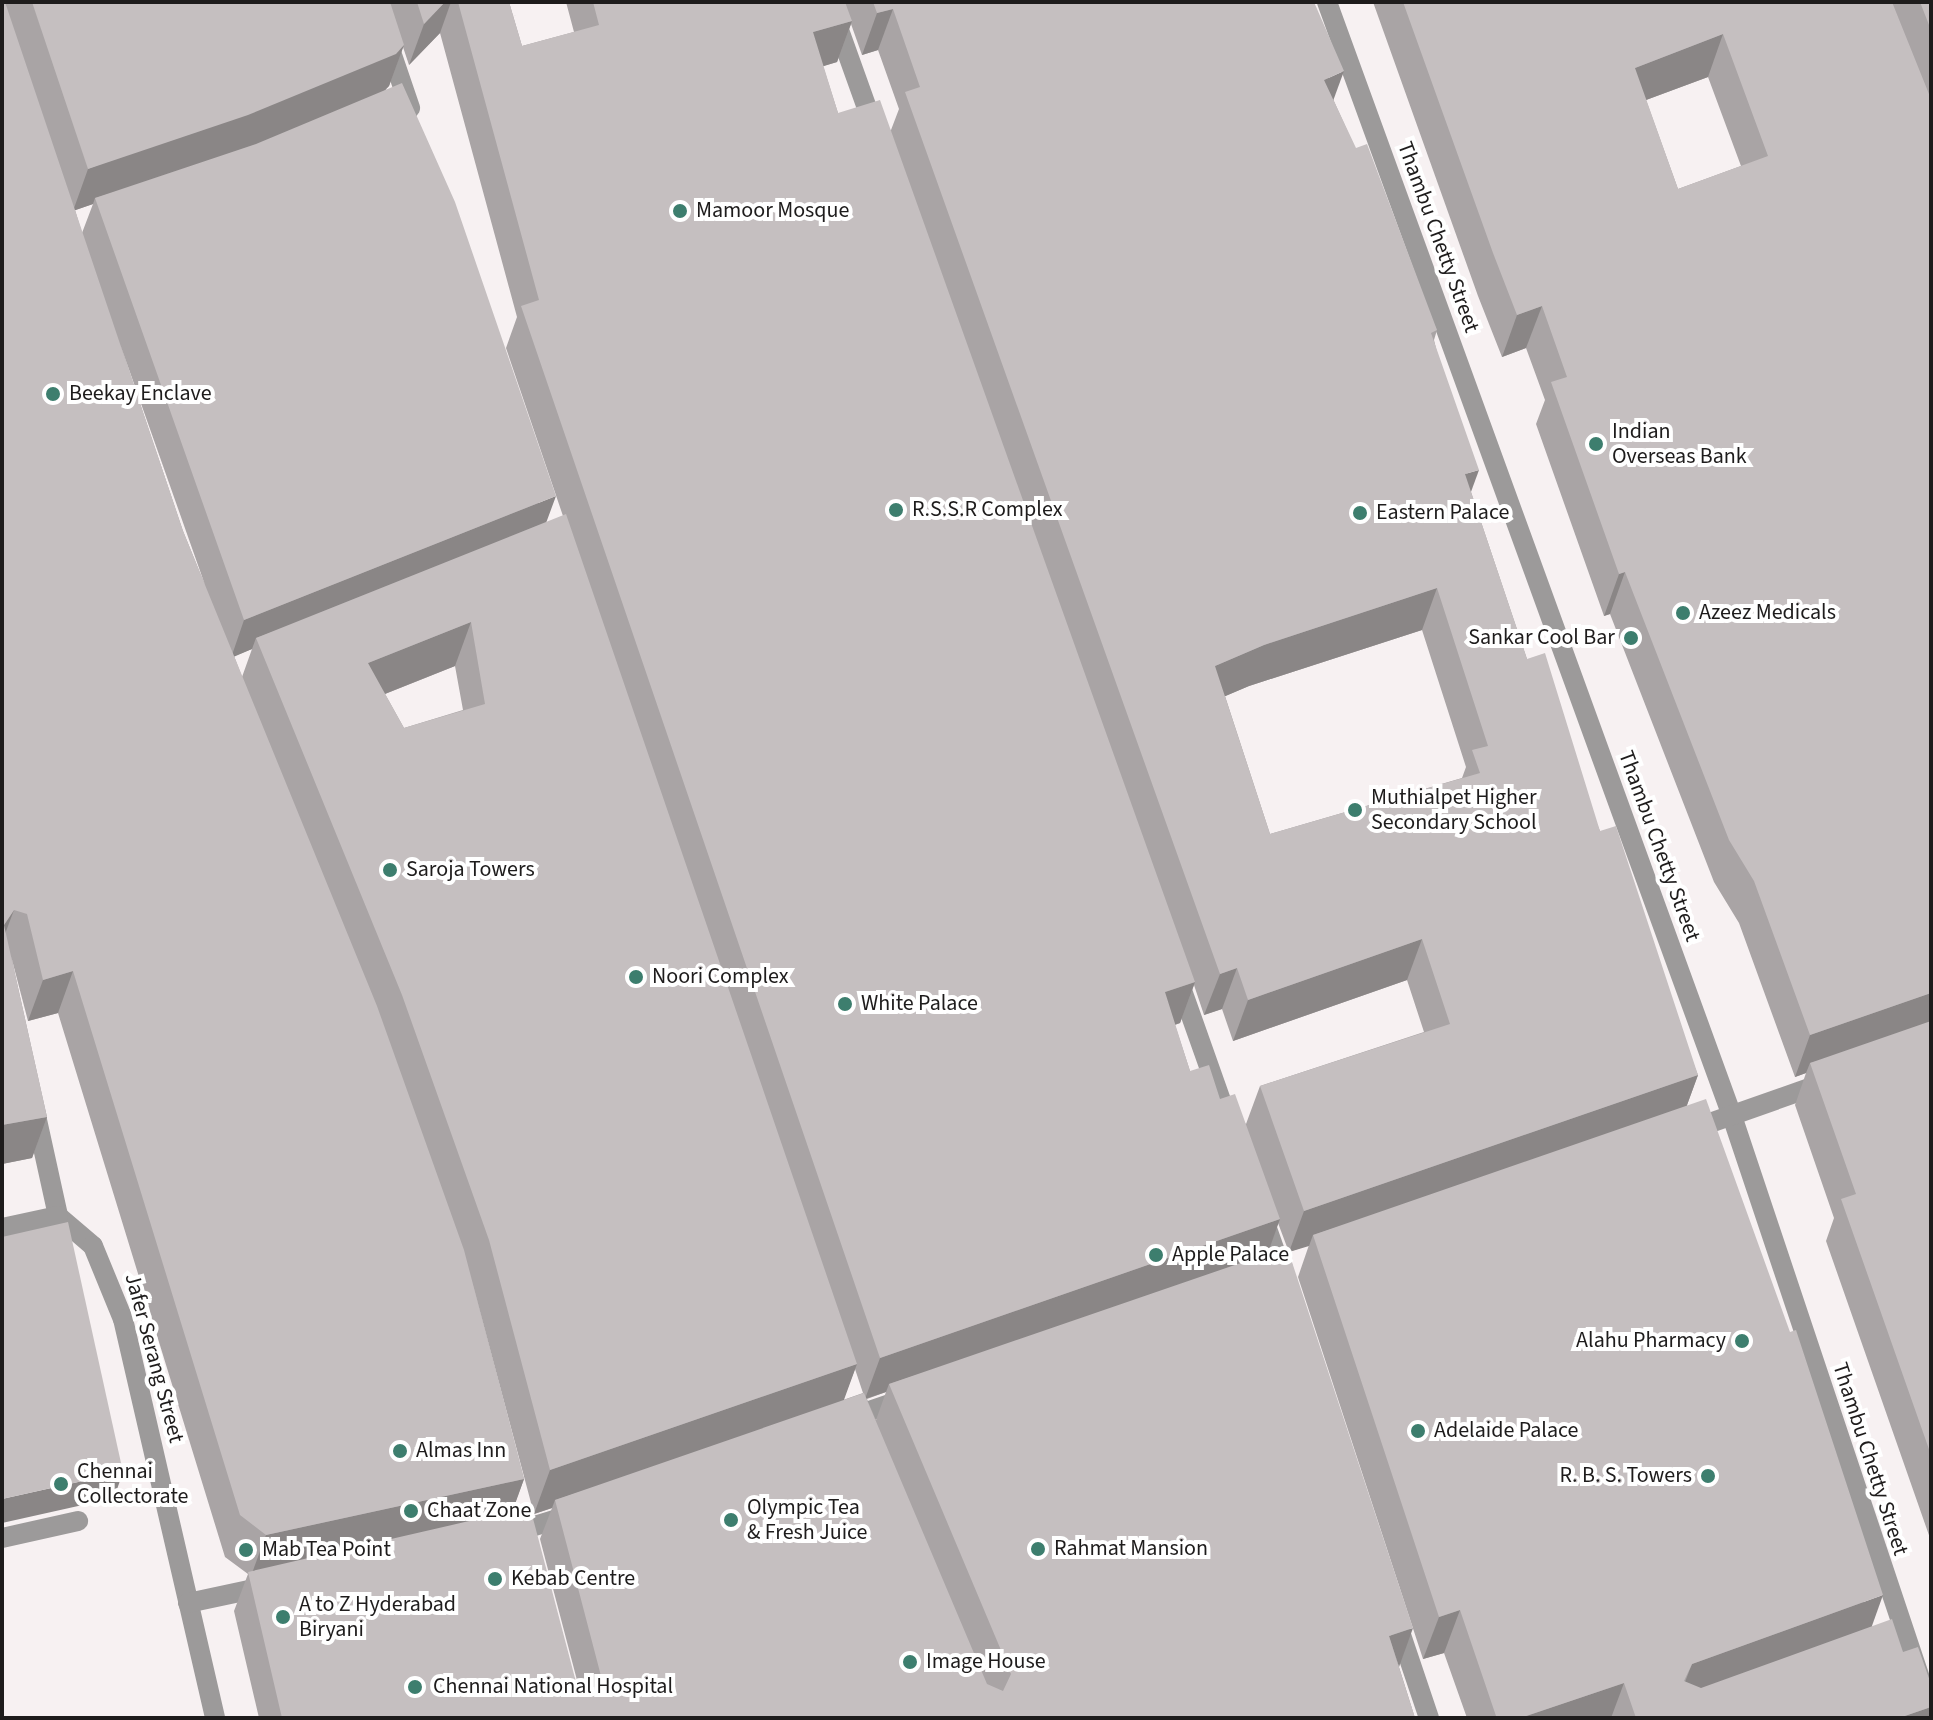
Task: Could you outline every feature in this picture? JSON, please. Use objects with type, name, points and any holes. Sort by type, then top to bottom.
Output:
[{"type":"street","points":[[374,2],[417,127]]},
{"type":"street","points":[[829,2],[883,152]]},
{"type":"street","name":"Thambu Chetty Street","points":[[1327,2],[1732,1116],[1896,1640],[1931,1711]]},
{"type":"street","points":[[381,110],[407,98]]},
{"type":"street","points":[[1171,960],[1235,1139]]},
{"type":"street","points":[[1672,1137],[1846,1075]]},
{"type":"street","points":[[2,1228],[58,1216],[28,1082]]},
{"type":"street","points":[[1257,1199],[1291,1271],[1293,1303]]},
{"type":"street","name":"Jafer Serang Street","points":[[58,1216],[93,1246],[123,1319],[215,1718]]},
{"type":"street","points":[[1254,1283],[1291,1271]]},
{"type":"street","points":[[828,1425],[854,1407],[931,1391]]},
{"type":"street","points":[[854,1407],[869,1444]]},
{"type":"street","points":[[517,1500],[526,1538]]},
{"type":"street","points":[[493,1538],[526,1538],[596,1506]]},
{"type":"street","points":[[2,1538],[78,1521]]},
{"type":"street","points":[[188,1603],[295,1580]]},
{"type":"street","points":[[1391,1605],[1429,1718]]},
{"type":"building","points":[[2,2],[5,2],[183,531],[377,1006],[464,1250],[524,1479],[266,1535],[240,1515],[73,971],[43,980],[27,914],[14,910],[4,925],[47,1117],[2,1125]]},
{"type":"building","points":[[32,2],[390,2],[404,45],[396,54],[248,115],[88,169]]},
{"type":"building","points":[[417,2],[445,2],[424,24]]},
{"type":"building","points":[[458,2],[509,2],[522,46],[599,25],[593,2],[845,2],[852,21],[813,32],[838,113],[880,100],[1195,982],[1165,992],[1190,1071],[1209,1065],[1220,1099],[1235,1094],[1280,1219],[880,1358],[521,306],[539,300]]},
{"type":"building","points":[[873,2],[1314,2],[1344,71],[1324,80],[1356,148],[1367,144],[1437,330],[1431,333],[1479,470],[1465,474],[1527,659],[1545,653],[1600,831],[1616,826],[1698,1075],[1304,1211],[1260,1086],[1450,1024],[1422,939],[1248,1000],[1237,968],[1220,974],[905,92],[920,87],[893,9],[877,13]],"holes":[[[1437,588],[1488,746],[1472,750],[1480,773],[1270,834],[1215,666],[1264,645]]]},
{"type":"building","points":[[1403,2],[1892,2],[1931,99],[1931,993],[1810,1035],[1754,881],[1729,840],[1625,572],[1619,574],[1551,382],[1567,377],[1542,306],[1517,315]],"holes":[[[1723,34],[1768,156],[1678,189],[1635,68]]]},
{"type":"building","points":[[1920,2],[1931,2],[1931,30]]},
{"type":"building","points":[[402,83],[455,202],[556,496],[244,620],[95,198],[256,144]]},
{"type":"building","points":[[566,514],[857,1364],[550,1470],[489,1240],[402,995],[256,638]],"holes":[[[471,622],[485,704],[404,728],[368,663]]]},
{"type":"building","points":[[1931,1021],[1931,1455],[1841,1199],[1856,1194],[1810,1063]]},
{"type":"building","points":[[1706,1099],[1790,1332],[1796,1330],[1883,1595],[1692,1664],[1684,1681],[1701,1688],[1892,1619],[1903,1652],[1918,1647],[1931,1684],[1931,1707],[1899,1718],[1636,1718],[1624,1683],[1520,1718],[1496,1716],[1460,1610],[1439,1617],[1313,1235]]},
{"type":"building","points":[[68,1222],[123,1472],[2,1499],[2,1237]]},
{"type":"building","points":[[1287,1247],[1413,1628],[1389,1636],[1415,1718],[282,1718],[248,1572],[530,1507],[576,1682],[592,1691],[601,1676],[555,1500],[864,1393],[987,1684],[1003,1691],[1011,1674],[889,1384]]},
{"type":"place","name":"Mamoor Mosque","points":[[680,211]]},
{"type":"place","name":"Beekay Enclave","points":[[53,394]]},
{"type":"place","name":"Indian Overseas Bank","points":[[1596,444]]},
{"type":"place","name":"R.S.S.R Complex","points":[[896,510]]},
{"type":"place","name":"Eastern Palace","points":[[1360,513]]},
{"type":"place","name":"Azeez Medicals","points":[[1683,613]]},
{"type":"place","name":"Sankar Cool Bar","points":[[1631,638]]},
{"type":"place","name":"Muthialpet Higher Secondary School","points":[[1355,810]]},
{"type":"place","name":"Saroja Towers","points":[[390,870]]},
{"type":"place","name":"Noori Complex","points":[[636,977]]},
{"type":"place","name":"White Palace","points":[[845,1004]]},
{"type":"place","name":"Apple Palace","points":[[1156,1255]]},
{"type":"place","name":"Alahu Pharmacy","points":[[1742,1341]]},
{"type":"place","name":"Adelaide Palace","points":[[1418,1431]]},
{"type":"place","name":"Almas Inn","points":[[400,1451]]},
{"type":"place","name":"R. B. S. Towers","points":[[1708,1476]]},
{"type":"place","name":"Chennai Collectorate","points":[[61,1484]]},
{"type":"place","name":"Chaat Zone","points":[[411,1511]]},
{"type":"place","name":"Olympic Tea & Fresh Juice","points":[[731,1520]]},
{"type":"place","name":"Rahmat Mansion","points":[[1038,1549]]},
{"type":"place","name":"Mab Tea Point","points":[[246,1550]]},
{"type":"place","name":"Kebab Centre","points":[[495,1579]]},
{"type":"place","name":"A to Z Hyderabad Biryani","points":[[283,1617]]},
{"type":"place","name":"Image House","points":[[910,1662]]},
{"type":"place","name":"Chennai National Hospital","points":[[415,1687]]}]
